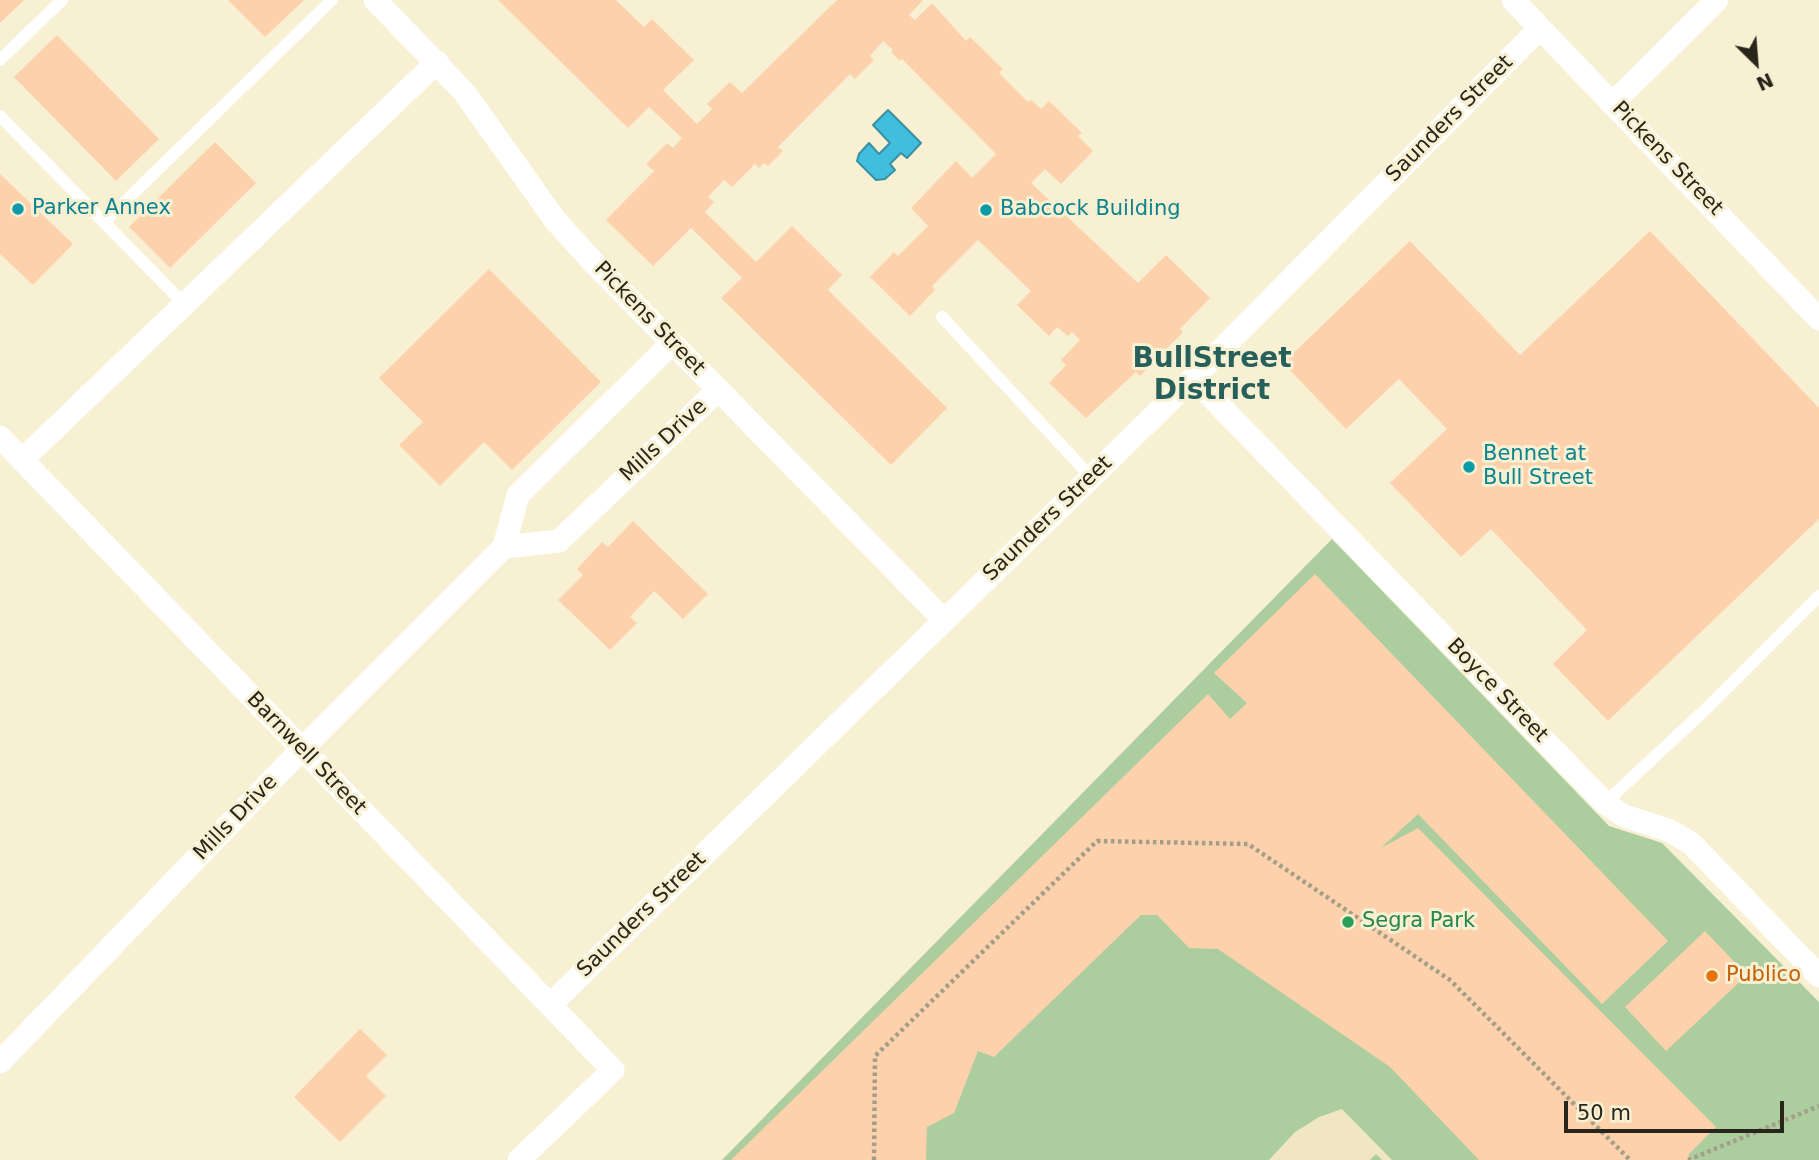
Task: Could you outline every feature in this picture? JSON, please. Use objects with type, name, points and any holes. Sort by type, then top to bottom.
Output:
[{"type":"street","name":"Pickens Street","points":[[375,0],[437,62],[490,126],[555,220],[944,620]]},
{"type":"street","name":"Pickens Street","points":[[1513,0],[1819,319]]},
{"type":"street","points":[[1613,103],[1717,0]]},
{"type":"street","name":"Saunders Street","points":[[550,1005],[1193,378],[1540,28]]},
{"type":"street","points":[[22,460],[437,62]]},
{"type":"street","name":"Mills Drive","points":[[0,1062],[301,750],[504,547],[518,495],[672,343]]},
{"type":"street","name":"Boyce Street","points":[[1193,378],[1605,803],[1624,816],[1668,830],[1691,843],[1819,976]]},
{"type":"street","name":"Mills Drive","points":[[504,547],[559,541],[718,390]]},
{"type":"street","name":"Barnwell Street","points":[[0,437],[613,1070],[519,1160]]},
{"type":"lane","points":[[0,60],[62,0]]},
{"type":"lane","points":[[104,222],[332,0]]},
{"type":"lane","points":[[0,116],[184,304]]},
{"type":"lane","points":[[942,317],[1091,477]]},
{"type":"lane","points":[[1605,803],[1708,707],[1819,596]]},
{"type":"path","points":[[874,1160],[875,1056],[1097,841],[1248,844],[1450,980],[1630,1160]]},
{"type":"path","points":[[1688,1160],[1819,1106]]},
{"type":"green space","name":"Segra Park","points":[[1332,539],[1609,826],[1662,843],[1819,1002],[1819,1160],[722,1160]]},
{"type":"sand","points":[[1342,1109],[1392,1160],[1382,1160],[1376,1154],[1370,1160],[1269,1160],[1295,1132],[1319,1117]]},
{"type":"water","points":[[888,110],[921,143],[907,158],[901,153],[890,164],[895,170],[885,179],[876,180],[857,161],[859,154],[869,143],[879,154],[890,143],[873,125]]},
{"type":"building","points":[[0,0],[24,0],[0,23]]},
{"type":"building","points":[[228,0],[304,0],[265,37]]},
{"type":"building","name":"Babcock Building","points":[[498,0],[616,0],[644,27],[652,19],[694,60],[663,90],[697,124],[712,109],[707,104],[730,82],[742,93],[837,0],[923,0],[909,15],[915,20],[932,3],[966,41],[970,37],[1003,69],[999,73],[1028,102],[1031,100],[1041,109],[1049,101],[1082,133],[1078,136],[1093,151],[1061,184],[1045,169],[1031,183],[1138,283],[1166,255],[1210,298],[1180,329],[1183,332],[1140,376],[1136,372],[1086,418],[1049,383],[1066,365],[1061,360],[1080,340],[1072,332],[1068,336],[1057,327],[1049,336],[1017,305],[1031,291],[978,240],[932,286],[935,290],[910,316],[870,277],[894,252],[898,256],[928,226],[911,208],[956,161],[972,178],[996,154],[902,59],[900,61],[891,52],[893,50],[883,41],[870,56],[874,60],[855,79],[850,74],[778,147],[783,151],[768,166],[764,163],[759,168],[755,164],[732,187],[724,180],[708,197],[714,202],[705,212],[756,262],[792,226],[842,275],[828,290],[947,408],[891,465],[721,298],[742,278],[691,228],[653,266],[606,220],[654,171],[646,164],[667,143],[673,148],[682,138],[649,107],[628,128]]},
{"type":"building","points":[[57,35],[159,139],[116,181],[14,77]]},
{"type":"building","points":[[215,142],[256,183],[170,268],[129,227]]},
{"type":"building","name":"Parker Annex","points":[[0,174],[73,244],[33,285],[0,254]]},
{"type":"building","name":"Bennet at Bull Street","points":[[1650,231],[1819,408],[1819,519],[1608,721],[1553,664],[1587,630],[1491,529],[1461,557],[1390,483],[1447,429],[1399,379],[1346,429],[1283,363],[1410,241],[1520,355]]},
{"type":"building","points":[[489,269],[601,382],[512,470],[484,442],[440,486],[399,445],[423,422],[379,378]]},
{"type":"building","points":[[633,521],[708,594],[683,619],[654,591],[630,617],[637,623],[610,650],[558,600],[583,575],[577,569],[602,542],[608,547]]},
{"type":"building","name":"Segra Park","points":[[1315,574],[1668,941],[1602,1004],[1418,814],[1381,848],[1418,828],[1716,1127],[1688,1155],[1693,1160],[1479,1160],[1390,1067],[1218,949],[1189,948],[1157,915],[1141,915],[994,1057],[978,1051],[954,1113],[927,1127],[926,1160],[731,1160],[1208,694],[1230,719],[1247,703],[1214,673]]},
{"type":"building","points":[[1705,931],[1747,975],[1666,1051],[1625,1007]]},
{"type":"building","points":[[360,1029],[387,1055],[366,1076],[386,1096],[340,1142],[294,1097]]},
{"type":"place","name":"Parker Annex","points":[[18,209]]},
{"type":"place","name":"Babcock Building","points":[[986,210]]},
{"type":"place","name":"Bennet at Bull Street","points":[[1469,467]]},
{"type":"place","name":"Segra Park","points":[[1348,922]]},
{"type":"place","name":"Publico","points":[[1712,976]]},
{"type":"district","name":"BullStreet District","points":[[1212,376]]}]
